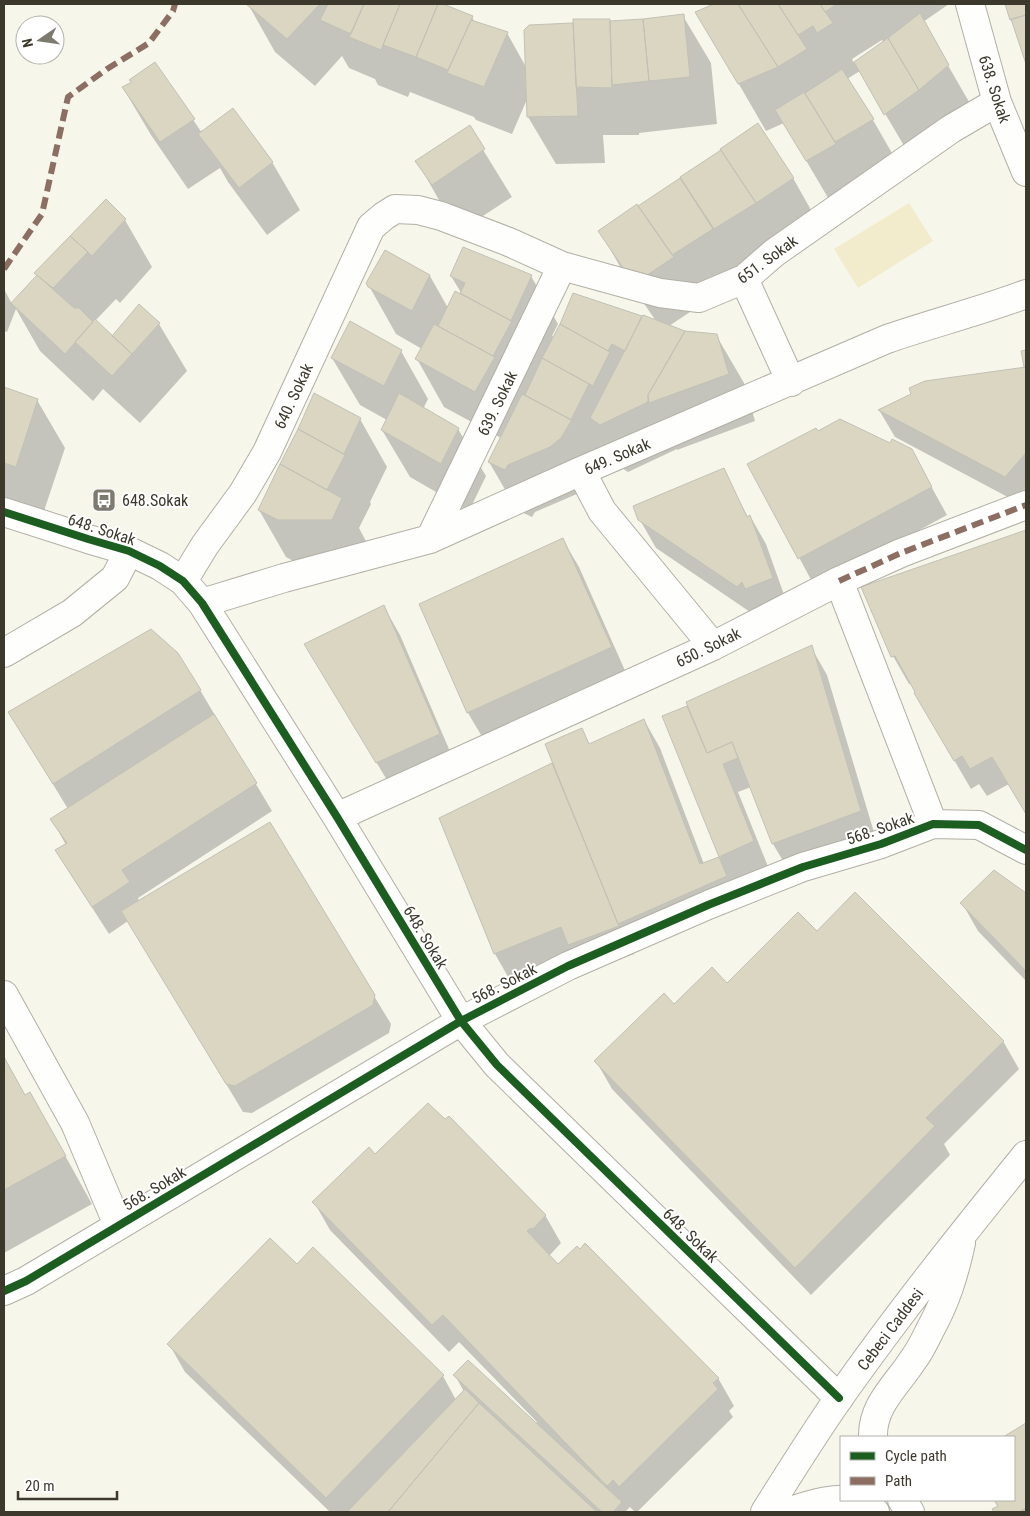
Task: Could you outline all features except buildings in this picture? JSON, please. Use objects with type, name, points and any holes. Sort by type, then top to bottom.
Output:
[{"type":"street","name":"638. Sokak","points":[[970,4],[996,102],[1018,128],[1026,172]]},
{"type":"street","name":"651. Sokak","points":[[395,209],[418,210],[441,216],[509,242],[562,266],[660,293],[699,298],[744,279],[774,253],[951,129],[996,102]]},
{"type":"street","name":"640. Sokak","points":[[182,581],[205,545],[244,493],[267,452],[371,227],[395,209]]},
{"type":"street","name":"639. Sokak","points":[[430,539],[562,266]]},
{"type":"street","points":[[744,279],[791,382]]},
{"type":"street","name":"649. Sokak","points":[[202,603],[284,578],[430,539],[581,471],[888,339],[932,323],[994,306],[1026,294]]},
{"type":"street","points":[[581,471],[602,512],[713,646]]},
{"type":"street","name":"650. Sokak","points":[[338,817],[713,646],[839,581],[901,554],[1026,505]]},
{"type":"street","name":"648. Sokak","points":[[4,512],[88,540],[129,551],[160,566],[182,581],[202,603],[338,817],[461,1021],[497,1065],[839,1398]]},
{"type":"street","points":[[4,653],[72,613],[114,578],[129,551]]},
{"type":"street","points":[[839,581],[933,824]]},
{"type":"street","name":"568. Sokak","points":[[4,1291],[26,1281],[461,1021],[568,966],[708,905],[803,867],[881,844],[933,824],[979,825],[1026,850]]},
{"type":"street","points":[[4,995],[75,1123],[118,1225]]},
{"type":"street","name":"Cebeci Caddesi","points":[[765,1512],[839,1398],[903,1311],[1026,1155]]},
{"type":"street","points":[[873,1436],[875,1420],[886,1396],[913,1361],[931,1329],[947,1294],[964,1232]]},
{"type":"street","points":[[788,1512],[822,1502],[840,1500]]},
{"type":"street","points":[[850,1501],[862,1503],[875,1512]]},
{"type":"street","points":[[903,1501],[910,1512]]},
{"type":"shaded area","points":[[909,203],[933,241],[858,288],[834,249]]},
{"type":"marked path","points":[[4,269],[42,214],[68,97],[107,69],[149,43],[173,11],[175,4]]},
{"type":"marked path","points":[[839,581],[901,553],[1026,505]]},
{"type":"cycle path","points":[[4,512],[129,551],[160,566],[183,581],[202,603],[337,817],[461,1021],[497,1065],[839,1398]]},
{"type":"cycle path","points":[[4,1291],[26,1281],[461,1021],[568,966],[708,905],[803,867],[881,844],[933,824],[979,825],[1026,850]]},
{"type":"place","name":"648.Sokak","points":[[104,500]]}]
